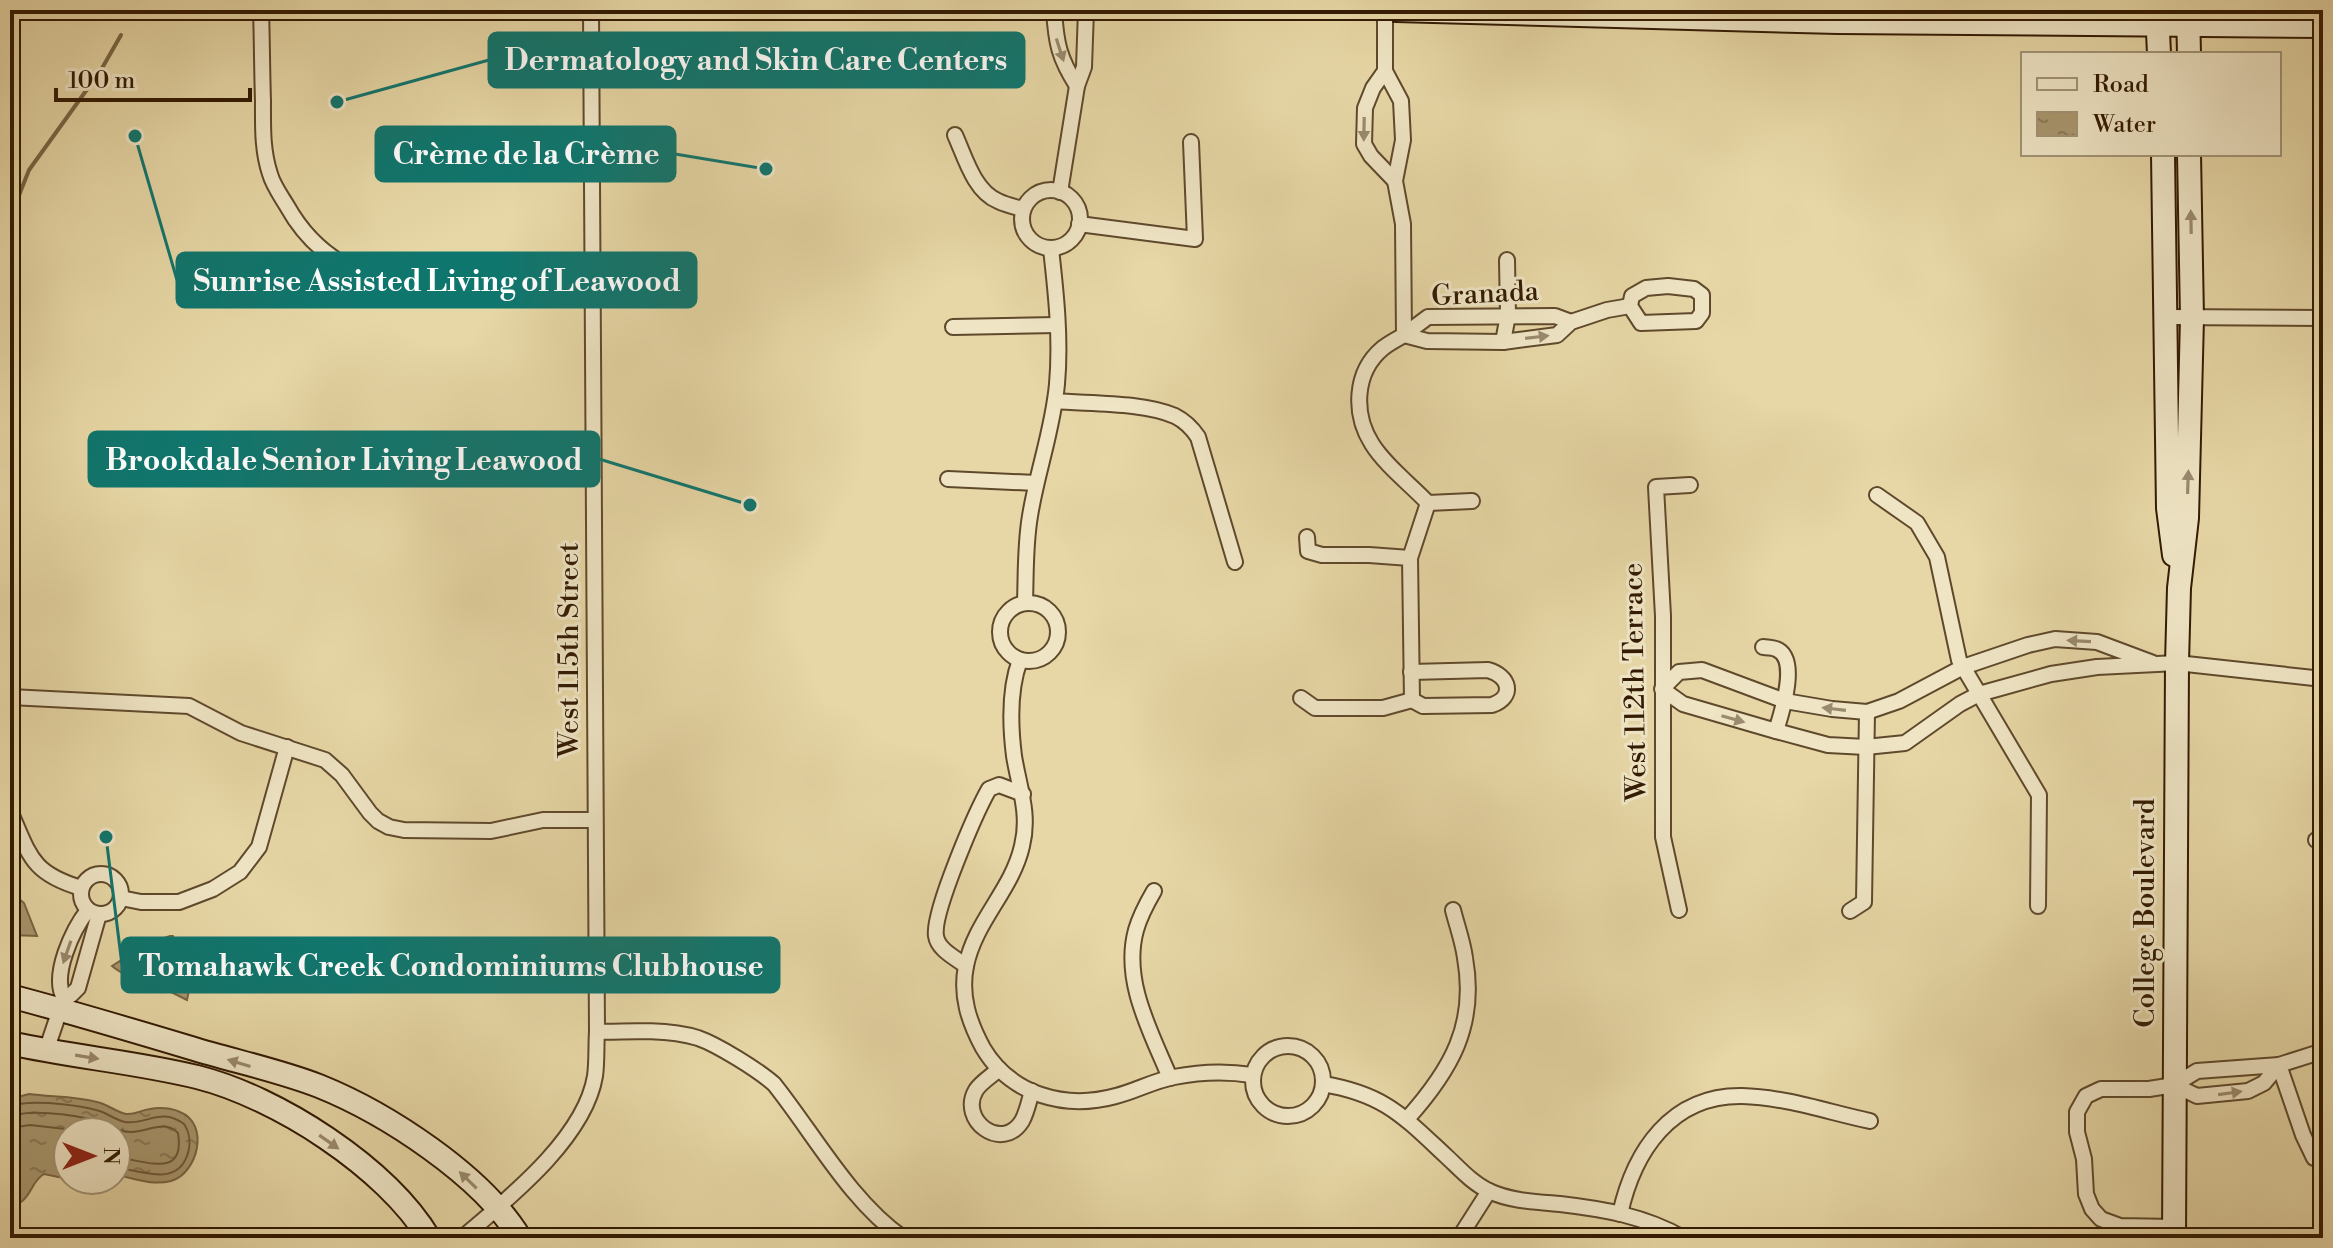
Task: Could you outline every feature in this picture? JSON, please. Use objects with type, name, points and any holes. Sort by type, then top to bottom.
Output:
[{"type":"main road","points":[[1396,10],[2188,18],[2323,26]]},
{"type":"main road","points":[[2157,18],[2159,52]]},
{"type":"main road","points":[[2188,18],[2189,52]]},
{"type":"main road","name":"College Boulevard","points":[[2163,156],[2168,508],[2179,588]]},
{"type":"main road","name":"College Boulevard","points":[[2174,1232],[2177,663],[2179,588],[2187,518],[2192,318],[2189,156]]},
{"type":"main road","points":[[10,996],[62,1004],[317,1086],[356,1103],[412,1136],[457,1169],[497,1209],[520,1238]]},
{"type":"main road","points":[[10,1043],[199,1078],[263,1101],[320,1135],[393,1190],[429,1238]]},
{"type":"street","points":[[261,10],[263,140],[270,176],[309,237],[332,257],[368,277],[393,284],[434,288],[506,286],[514,295],[529,299],[594,298]]},
{"type":"street","name":"West 115th Street","points":[[462,1238],[523,1184],[574,1127],[595,1077],[591,10]]},
{"type":"street","points":[[1054,10],[1056,42],[1077,86]]},
{"type":"street","points":[[1060,192],[1077,86],[1084,67],[1086,10]]},
{"type":"street","points":[[1385,10],[1385,71],[1401,101],[1403,140],[1395,181],[1403,224],[1404,335],[1427,341],[1503,342],[1557,335],[1571,322],[1630,306]]},
{"type":"street","points":[[1385,71],[1373,88],[1365,108],[1364,144],[1395,181]]},
{"type":"street","points":[[955,135],[984,192],[995,200],[1023,209]]},
{"type":"street","points":[[1079,224],[1195,239],[1191,142]]},
{"type":"street","points":[[1041,192],[1060,192],[1075,203],[1078,210],[1077,232],[1059,248],[1038,246],[1027,237],[1021,223],[1023,209],[1030,199],[1041,192]]},
{"type":"street","points":[[1025,602],[1027,539],[1055,401],[1058,358],[1051,249]]},
{"type":"street","points":[[1503,342],[1508,315],[1507,260]]},
{"type":"street","points":[[506,286],[511,276],[519,272],[594,272]]},
{"type":"street","points":[[1668,286],[1694,289],[1702,295],[1702,313],[1696,321],[1641,323],[1630,306],[1632,296],[1646,288],[1668,286]]},
{"type":"street","name":"Granada","points":[[1428,503],[1373,446],[1365,431],[1359,395],[1362,377],[1369,364],[1382,348],[1428,317],[1555,316],[1571,322]]},
{"type":"street","points":[[2166,317],[2323,318]]},
{"type":"street","points":[[953,327],[1057,325]]},
{"type":"street","points":[[1055,401],[1155,409],[1178,417],[1191,427],[1198,437],[1235,562]]},
{"type":"street","points":[[948,479],[1036,483]]},
{"type":"street","name":"West 112th Terrace","points":[[1679,910],[1663,837],[1663,616],[1656,487],[1690,485]]},
{"type":"street","points":[[1877,495],[1917,523],[1937,557],[1959,660],[2039,795],[2038,906]]},
{"type":"street","points":[[1412,700],[1410,558],[1428,503],[1472,501]]},
{"type":"street","points":[[1307,537],[1308,551],[1322,555],[1410,558]]},
{"type":"street","points":[[1035,603],[1052,613],[1057,622],[1056,642],[1044,657],[1035,661],[1020,660],[1008,653],[1003,645],[1000,627],[1009,610],[1016,605],[1035,603]]},
{"type":"street","points":[[2153,663],[2097,642],[2055,639],[1963,667],[1899,701],[1867,712],[1785,701],[1702,670],[1679,672],[1662,689],[1683,704],[1776,731],[1828,745],[1866,747],[1905,743],[1979,694],[2051,674],[2097,667],[2177,663],[2323,679]]},
{"type":"street","points":[[1763,647],[1776,648],[1785,659],[1788,680],[1776,731]]},
{"type":"street","points":[[1020,660],[1013,677],[1012,719],[1014,755],[1026,815],[1020,855],[1007,883],[981,924],[966,966],[964,996],[983,1048],[999,1069],[1016,1083],[1044,1097],[1061,1101],[1089,1101],[1117,1096],[1192,1074],[1252,1075]]},
{"type":"street","points":[[1301,698],[1315,708],[1383,708],[1412,700],[1423,706],[1492,705],[1501,702],[1506,695],[1507,686],[1499,673],[1488,670],[1411,672]]},
{"type":"street","points":[[10,697],[189,706],[241,733],[325,760],[342,775],[370,813],[389,827],[404,830],[491,831],[543,820],[595,820]]},
{"type":"street","points":[[1850,911],[1864,902],[1867,712]]},
{"type":"street","points":[[121,898],[141,902],[179,902],[213,889],[240,872],[259,847],[287,747]]},
{"type":"street","points":[[966,966],[939,946],[935,934],[952,875],[978,808],[989,789],[999,785],[1023,794]]},
{"type":"street","points":[[10,811],[35,864],[54,878],[81,888]]},
{"type":"street","points":[[96,874],[109,875],[119,885],[121,898],[111,912],[93,912],[81,900],[81,888],[96,874]]},
{"type":"street","points":[[1154,891],[1136,930],[1132,958],[1139,1004],[1170,1078]]},
{"type":"street","points":[[1407,1119],[1440,1079],[1458,1047],[1463,1028],[1468,979],[1453,910]]},
{"type":"street","points":[[46,1051],[62,1004],[78,988],[93,912]]},
{"type":"street","points":[[62,1004],[59,981],[70,942],[93,912]]},
{"type":"street","points":[[597,1032],[647,1031],[698,1038],[760,1071],[796,1110],[875,1214],[903,1238]]},
{"type":"street","points":[[1293,1045],[1313,1055],[1319,1064],[1323,1084],[1318,1099],[1310,1108],[1287,1117],[1265,1108],[1257,1099],[1252,1075],[1262,1056],[1271,1049],[1293,1045]]},
{"type":"street","points":[[2174,1232],[2120,1226],[2101,1219],[2092,1209],[2086,1194],[2084,1159],[2077,1132],[2077,1112],[2086,1096],[2101,1089],[2149,1089],[2174,1085],[2197,1071],[2279,1065],[2323,1051]]},
{"type":"street","points":[[2174,1085],[2197,1096],[2248,1091],[2264,1083],[2279,1065]]},
{"type":"street","points":[[2279,1065],[2314,1158]]},
{"type":"street","points":[[999,1069],[976,1090],[974,1119],[981,1128],[1002,1135],[1017,1127],[1024,1119],[1032,1091]]},
{"type":"street","points":[[1323,1084],[1375,1099],[1407,1119],[1469,1177],[1489,1191],[1524,1200],[1620,1214],[1683,1238]]},
{"type":"street","points":[[1620,1214],[1630,1177],[1641,1154],[1653,1136],[1690,1108],[1710,1101],[1745,1096],[1784,1101],[1870,1121]]},
{"type":"street","points":[[1459,1238],[1489,1191]]},
{"type":"water","points":[[10,891],[24,903],[37,936],[10,935]]},
{"type":"water","points":[[173,936],[185,968],[187,1000],[112,966],[146,944]]},
{"type":"water","points":[[29,1094],[89,1100],[126,1114],[157,1108],[177,1111],[189,1118],[195,1127],[197,1148],[194,1159],[188,1169],[171,1181],[157,1183],[132,1179],[132,1116],[52,1116],[52,1176],[44,1174],[21,1202],[10,1200],[10,1099]]},
{"type":"waterway","points":[[10,218],[29,170],[101,70],[121,35]]},
{"type":"place","name":"Dermatology and Skin Care Centers","points":[[337,102]]},
{"type":"place","name":"Sunrise Assisted Living of Leawood","points":[[135,136]]},
{"type":"place","name":"Crème de la Crème","points":[[766,169]]},
{"type":"place","name":"Brookdale Senior Living Leawood","points":[[750,505]]},
{"type":"place","name":"Tomahawk Creek Condominiums Clubhouse","points":[[106,837]]}]
